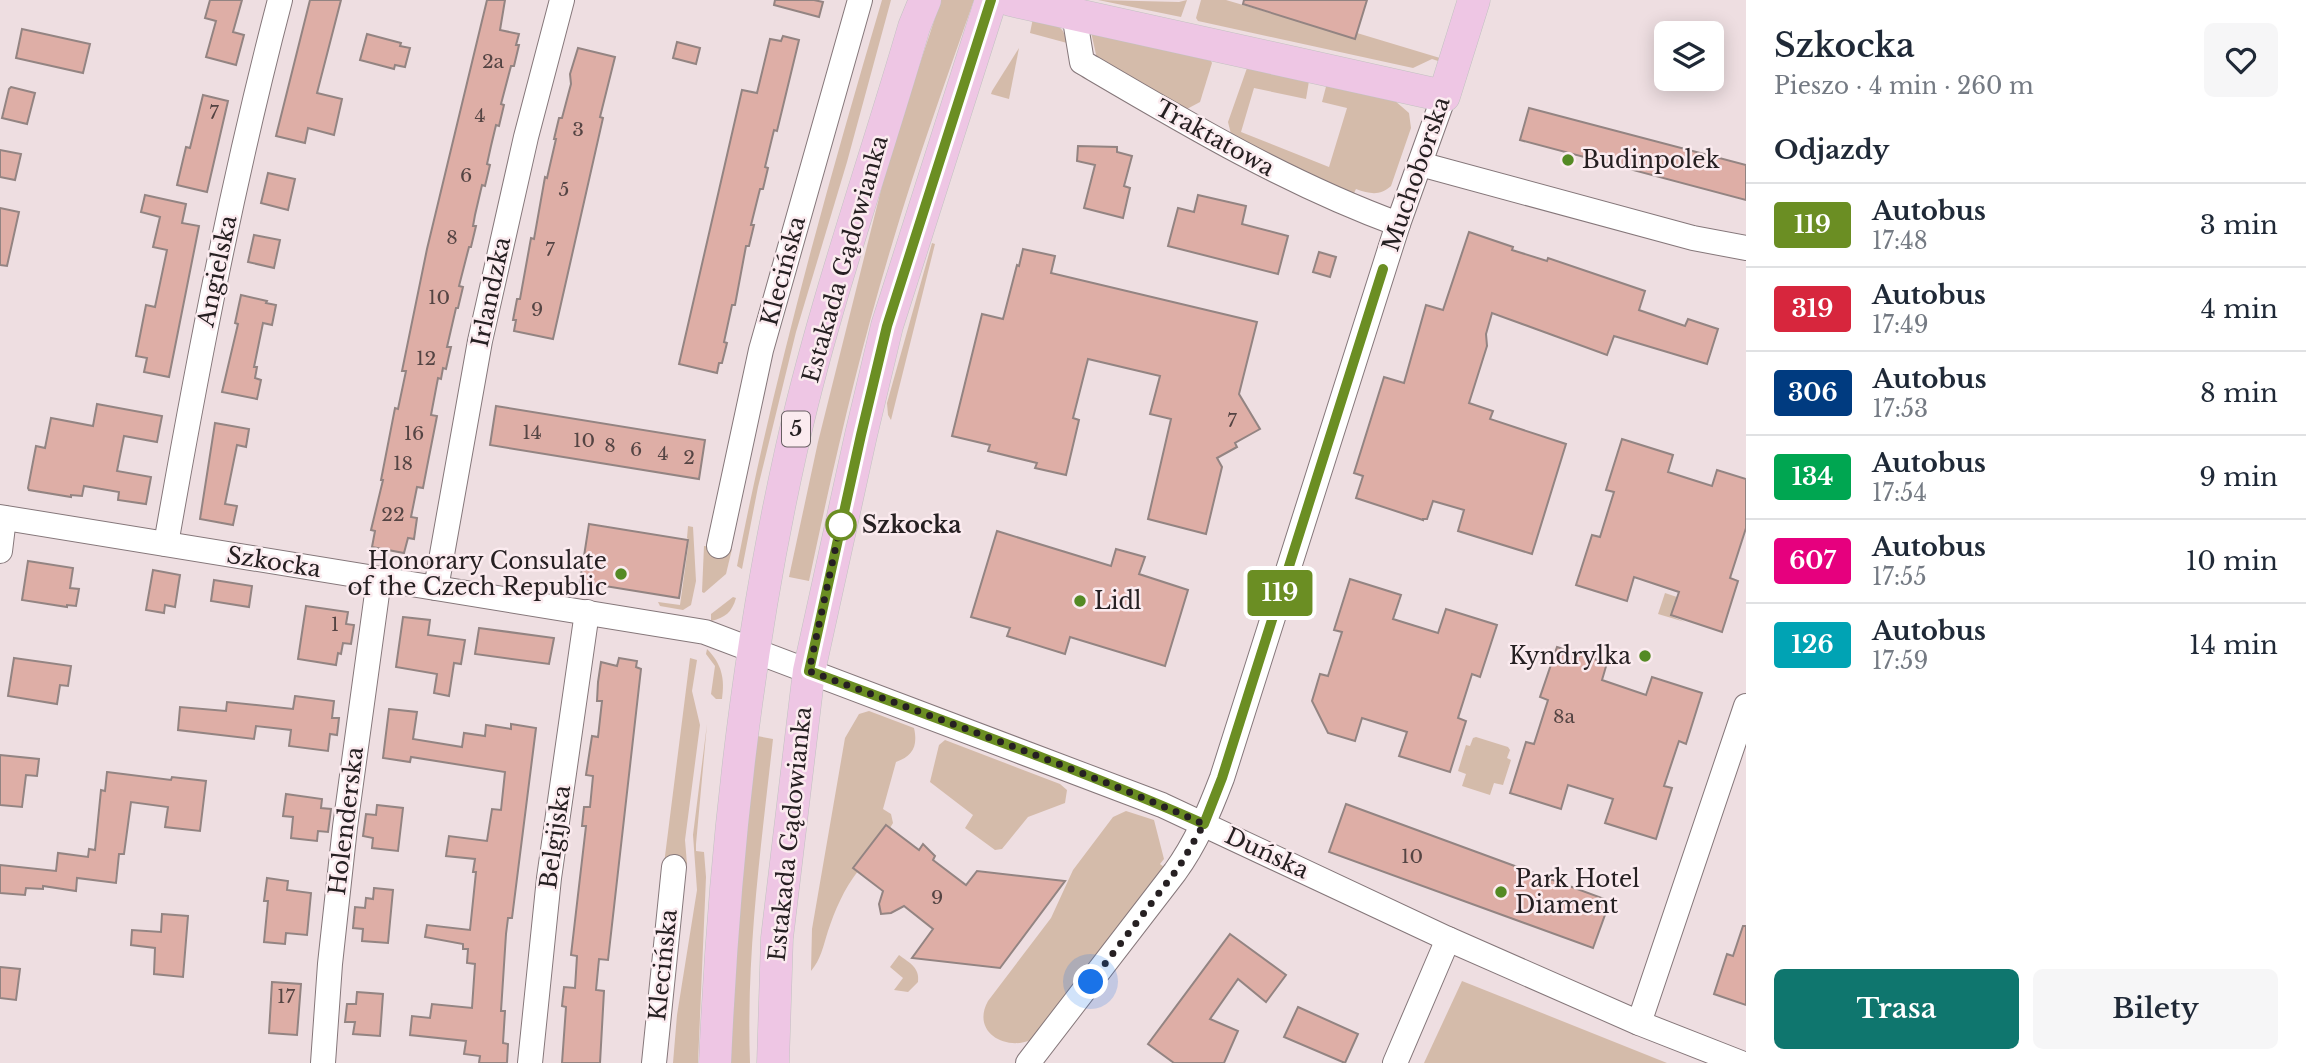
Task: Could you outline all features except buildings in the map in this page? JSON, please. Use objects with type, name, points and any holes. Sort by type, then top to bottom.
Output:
[{"type":"main road","name":"Estakada Gądowianka","points":[[773,1063],[776,938],[809,671],[887,326],[991,0]]},
{"type":"main road","points":[[1010,0],[1444,96]]},
{"type":"main road","name":"Muchoborska","points":[[1444,96],[1474,0]]},
{"type":"main road","name":"Estakada Gądowianka","points":[[715,1063],[719,965],[730,837],[753,651],[766,573],[791,450],[822,328],[919,9]]},
{"type":"street","name":"Angielska","points":[[166,544],[196,373],[230,208],[280,0]]},
{"type":"street","name":"Irlandzka","points":[[436,588],[480,341],[526,137],[562,0]]},
{"type":"street","name":"Klecińska","points":[[719,545],[761,350],[860,0]]},
{"type":"street","name":"Traktatowa","points":[[1074,14],[1082,62],[1206,135],[1290,178],[1398,224]]},
{"type":"street","name":"Muchoborska","points":[[1028,1063],[1175,873],[1204,824],[1222,778],[1398,224],[1444,96]]},
{"type":"street","points":[[1420,164],[1693,238],[1746,248]]},
{"type":"street","name":"Szkocka","points":[[2,518],[701,631],[753,651]]},
{"type":"street","points":[[0,551],[2,518]]},
{"type":"street","name":"Holenderska","points":[[323,1063],[330,964],[345,827],[379,579]]},
{"type":"street","name":"Belgijska","points":[[530,1063],[549,878],[587,612]]},
{"type":"street","name":"Duńska","points":[[753,651],[932,716],[1162,805],[1448,939],[1639,1023],[1741,1063]]},
{"type":"street","points":[[1639,1023],[1746,706]]},
{"type":"street","name":"Klecińska","points":[[654,1063],[674,867]]},
{"type":"street","points":[[1395,1063],[1448,939]]},
{"type":"shaded area","points":[[882,0],[891,0],[847,162],[796,332],[758,487],[742,569],[737,566],[785,352]]},
{"type":"shaded area","points":[[941,0],[974,0],[902,211],[869,325],[809,581],[789,577],[818,442],[890,154]]},
{"type":"shaded area","points":[[1098,0],[1179,2],[1187,0],[1181,17]]},
{"type":"shaded area","points":[[1201,0],[1226,0],[1355,38],[1357,33],[1440,58],[1438,61],[1432,59],[1413,68],[1198,21],[1196,18]]},
{"type":"shaded area","points":[[1033,18],[1060,27],[1067,43],[1030,33]]},
{"type":"shaded area","points":[[1091,32],[1209,57],[1212,63],[1200,102],[1187,109],[1097,59]]},
{"type":"shaded area","points":[[1019,48],[1009,99],[991,94],[992,91]]},
{"type":"shaded area","points":[[1247,68],[1310,75],[1306,99],[1254,88],[1241,132],[1329,167],[1347,108],[1322,102],[1328,79],[1394,100],[1409,113],[1411,128],[1391,186],[1375,193],[1356,189],[1353,195],[1301,174],[1231,134],[1228,122]]},
{"type":"shaded area","points":[[932,243],[935,244],[891,420],[887,403]]},
{"type":"shaded area","points":[[688,526],[693,527],[696,581],[691,605],[683,610],[660,606],[658,602],[680,605],[689,540]]},
{"type":"shaded area","points":[[704,546],[732,549],[726,574],[704,593],[702,592]]},
{"type":"shaded area","points":[[1665,593],[1677,597],[1671,616],[1685,622],[1658,614]]},
{"type":"shaded area","points":[[733,597],[736,598],[730,611],[711,621],[711,614]]},
{"type":"shaded area","points":[[707,649],[721,672],[722,699],[716,699],[711,694],[715,666],[706,654]]},
{"type":"shaded area","points":[[690,658],[697,660],[692,691],[700,725],[685,840],[687,864],[684,867],[664,864]]},
{"type":"shaded area","points":[[869,711],[914,728],[915,745],[907,757],[896,762],[883,809],[891,814],[893,823],[890,828],[886,825],[854,868],[858,871],[840,900],[819,957],[811,971],[812,929],[845,738],[859,714]]},
{"type":"shaded area","points":[[707,724],[696,844],[696,851],[704,852],[706,877],[698,1063],[673,1063],[677,1015],[697,890],[693,835]]},
{"type":"shaded area","points":[[752,735],[773,739],[752,941],[750,1063],[726,1063]]},
{"type":"shaded area","points":[[1476,737],[1510,750],[1507,758],[1511,760],[1503,785],[1494,783],[1490,795],[1462,786],[1466,774],[1458,771],[1466,745],[1470,746]]},
{"type":"shaded area","points":[[945,740],[1060,784],[1067,790],[1065,803],[1028,817],[1002,849],[995,850],[965,828],[973,815],[930,782],[939,745]]},
{"type":"shaded area","points":[[1126,811],[1154,820],[1164,859],[1160,864],[1164,867],[1031,1040],[1021,1043],[1001,1041],[987,1030],[984,1022],[988,1001],[1051,918],[1073,870],[1113,817]]},
{"type":"shaded area","points":[[899,955],[913,966],[917,973],[918,982],[908,992],[894,990],[903,978],[890,967]]},
{"type":"shaded area","points":[[1462,981],[1667,1063],[1424,1063]]},
{"type":"bus line","name":"119","points":[[991,0],[887,326],[809,671],[1162,805],[1204,824],[1222,778],[1383,269]]},
{"type":"place","name":"Budinpolek","points":[[1568,160]]},
{"type":"place","name":"Szkocka","points":[[841,525]]},
{"type":"place","name":"Honorary Consulate of the Czech Republic","points":[[621,574]]},
{"type":"place","name":"Lidl","points":[[1080,601]]},
{"type":"place","name":"Kyndrylka","points":[[1645,656]]},
{"type":"place","name":"Park Hotel Diament","points":[[1501,892]]},
{"type":"route","points":[[841,525],[843,513],[809,671],[1162,805],[1204,824],[1179,867],[1091,982]]}]
